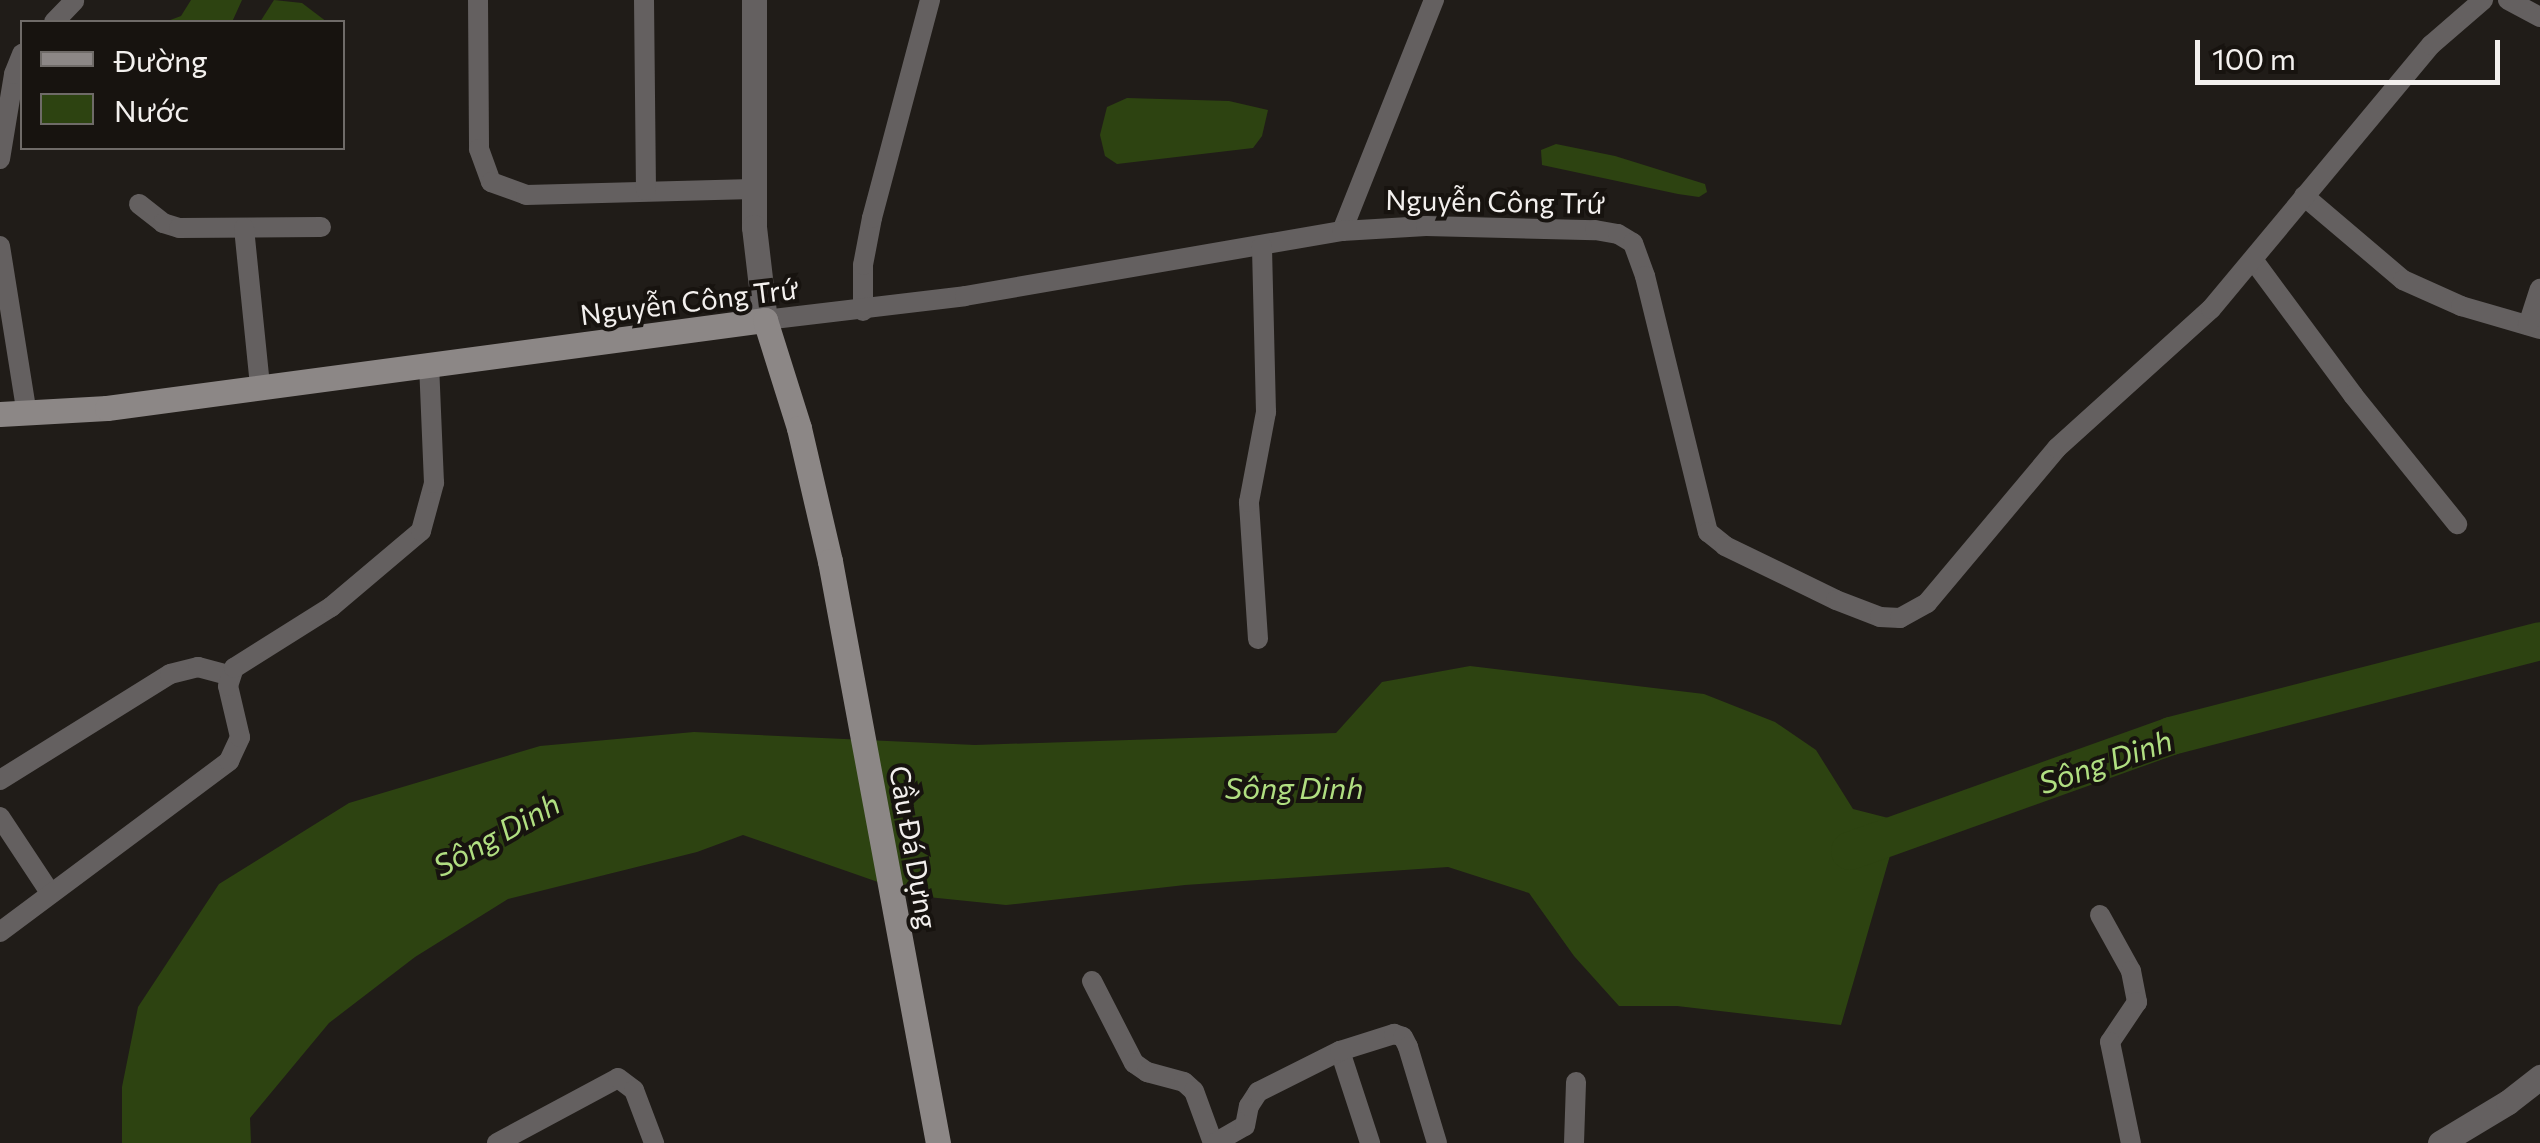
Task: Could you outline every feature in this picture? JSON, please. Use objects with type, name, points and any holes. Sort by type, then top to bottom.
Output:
[{"type":"main road","name":"Nguyễn Công Trứ","points":[[0,414],[27,414],[429,366],[764,320]]},
{"type":"main road","name":"Cầu Đá Dựng","points":[[764,320],[808,428],[938,1143]]},
{"type":"street","points":[[478,0],[479,148],[491,182],[526,195],[753,190]]},
{"type":"street","points":[[644,0],[646,190]]},
{"type":"street","points":[[754,0],[753,190],[764,320]]},
{"type":"street","points":[[863,311],[863,265],[872,218],[930,0]]},
{"type":"street","points":[[1342,231],[1434,0]]},
{"type":"street","name":"Nguyễn Công Trứ","points":[[764,320],[863,311],[1389,226],[1573,229],[1626,238],[1633,243],[1645,276],[1708,532],[1726,546],[1836,600],[1890,618],[1910,615],[1927,603],[2042,462],[2204,316],[2431,46],[2483,0]]},
{"type":"street","points":[[2508,0],[2540,17]]},
{"type":"street","points":[[56,20],[74,1]]},
{"type":"street","points":[[0,158],[20,59]]},
{"type":"street","points":[[2304,196],[2402,280],[2461,306],[2534,327],[2540,289]]},
{"type":"street","points":[[139,204],[170,227],[321,227]]},
{"type":"street","points":[[244,228],[260,386]]},
{"type":"street","points":[[0,246],[27,414]]},
{"type":"street","points":[[1258,640],[1249,502],[1266,412],[1262,246]]},
{"type":"street","points":[[2254,261],[2353,396],[2458,524]]},
{"type":"street","points":[[228,675],[247,658],[331,607],[421,531],[434,483],[429,366]]},
{"type":"street","points":[[0,780],[170,674],[198,668],[228,675]]},
{"type":"street","points":[[0,932],[229,762],[240,737],[228,675]]},
{"type":"street","points":[[0,816],[51,894]]},
{"type":"street","points":[[2100,915],[2131,971],[2136,1002],[2110,1042],[2111,1064],[2131,1143]]},
{"type":"street","points":[[1092,981],[1134,1063],[1147,1072],[1184,1082],[1194,1091],[1214,1143],[1246,1126],[1249,1106],[1258,1092],[1340,1051],[1394,1034],[1403,1037],[1436,1143]]},
{"type":"street","points":[[1340,1051],[1370,1143]]},
{"type":"street","points":[[2440,1143],[2508,1102],[2540,1077]]},
{"type":"street","points":[[497,1143],[618,1078],[634,1090],[654,1143]]},
{"type":"street","points":[[1574,1143],[1576,1082]]},
{"type":"water","points":[[191,0],[242,0],[233,20],[170,20],[181,16]]},
{"type":"water","points":[[274,0],[302,3],[324,20],[261,20]]},
{"type":"water","points":[[1127,98],[1229,101],[1268,110],[1262,136],[1253,148],[1117,164],[1105,156],[1100,135],[1107,107]]},
{"type":"water","points":[[1556,144],[1615,156],[1705,184],[1707,192],[1699,197],[1678,194],[1542,165],[1541,150]]},
{"type":"water","points":[[1470,666],[1704,694],[1775,722],[1816,750],[1853,809],[1900,821],[1841,1025],[1677,1006],[1619,1006],[1574,956],[1529,893],[1448,867],[1185,885],[1006,905],[918,896],[743,835],[697,852],[508,899],[415,957],[329,1023],[250,1118],[251,1143],[122,1143],[122,1087],[138,1007],[219,884],[349,803],[540,746],[694,732],[975,745],[1336,733],[1382,682]]},
{"type":"waterway","name":"Sông Dinh","points":[[1850,851],[2171,736],[2540,641]]}]
